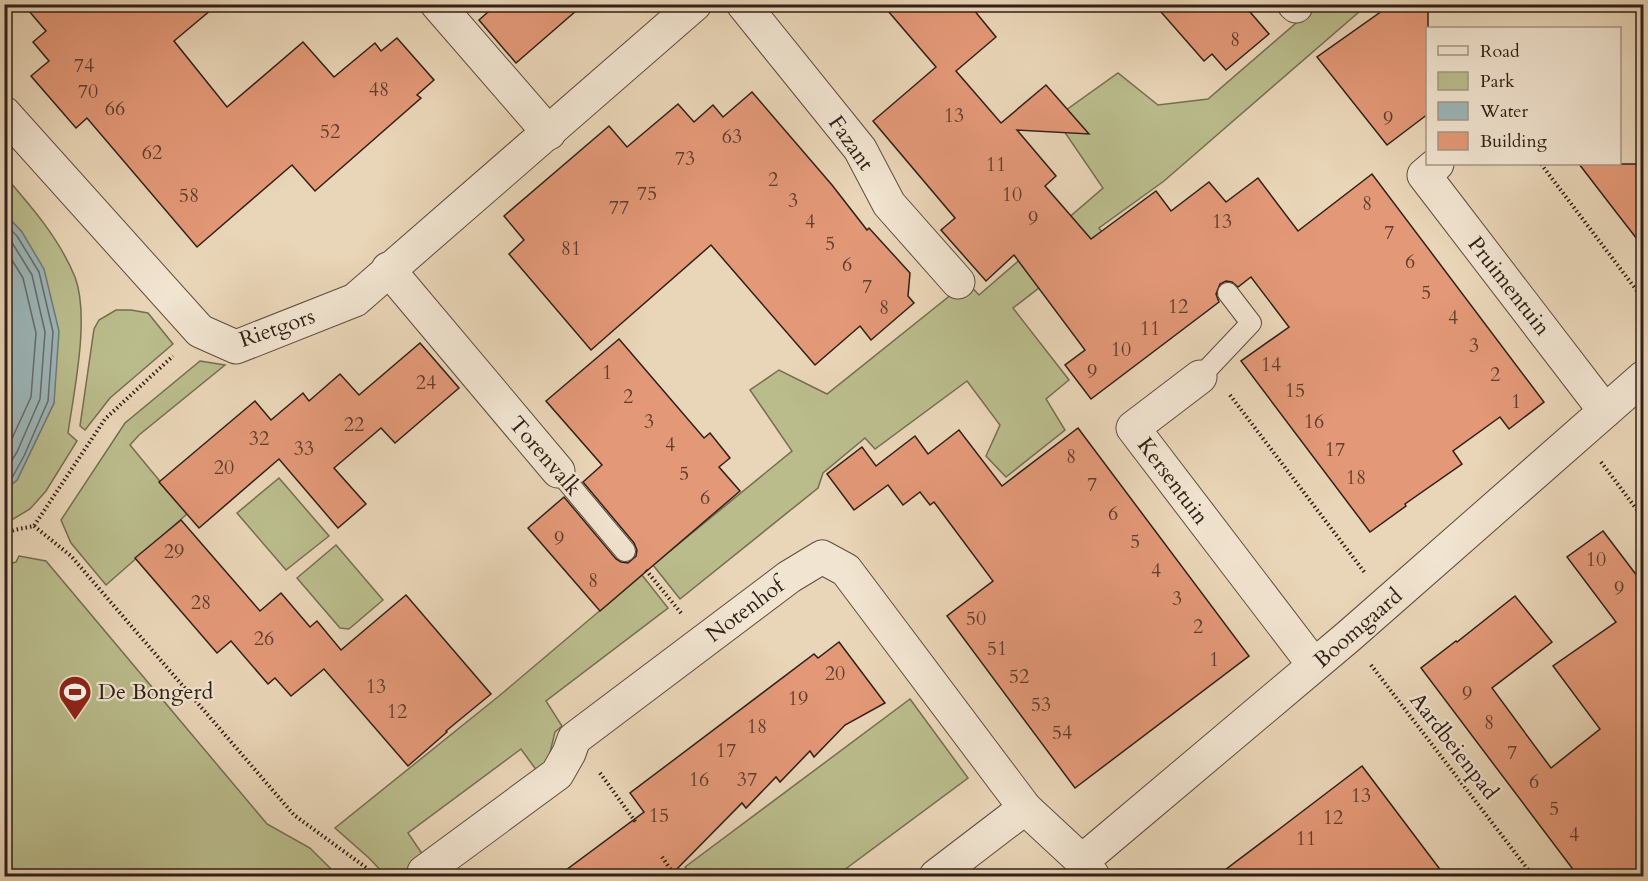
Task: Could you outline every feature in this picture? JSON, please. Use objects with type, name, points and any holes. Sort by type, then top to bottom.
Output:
[{"type":"street","points":[[437,4],[549,133]]},
{"type":"street","name":"Rietgors","points":[[4,113],[200,331],[236,347],[355,300],[695,4]]},
{"type":"street","name":"Fazant","points":[[743,4],[860,148],[889,204],[958,282]]},
{"type":"street","name":"Pruimentuin","points":[[1436,165],[1424,175],[1605,411]]},
{"type":"street","name":"Torenvalk","points":[[388,269],[558,471]]},
{"type":"street","name":"Kersentuin","points":[[1200,377],[1133,428],[1314,665]]},
{"type":"street","name":"Boomgaard","points":[[1087,869],[1314,665],[1644,377]]},
{"type":"street","name":"Notenhof","points":[[424,872],[557,774],[574,739],[789,577],[822,557],[846,570],[1025,808],[1087,869]]},
{"type":"street","points":[[936,876],[1025,808]]},
{"type":"lane","points":[[1200,377],[1251,323],[1228,293]]},
{"type":"lane","name":"Torenvalk","points":[[558,471],[626,551]]},
{"type":"path","points":[[1542,165],[1644,300]]},
{"type":"path","points":[[4,534],[34,526],[105,419],[200,331]]},
{"type":"path","points":[[1200,377],[1219,381],[1387,603]]},
{"type":"path","points":[[1579,432],[1644,519]]},
{"type":"path","points":[[34,526],[71,556],[294,815],[369,869],[374,876]]},
{"type":"path","points":[[626,551],[647,571],[704,641]]},
{"type":"path","name":"Aardbeienpad","points":[[1349,636],[1533,876]]},
{"type":"path","points":[[574,739],[637,824]]},
{"type":"path","points":[[662,857],[675,876]]},
{"type":"green space","points":[[1317,5],[1367,5],[1164,181],[1099,228],[1105,237],[1013,308],[1069,380],[1046,399],[1065,430],[1006,477],[986,456],[1000,425],[967,381],[875,449],[865,438],[823,473],[818,488],[680,599],[653,565],[792,451],[750,390],[779,370],[827,394],[967,282],[979,295],[1103,188],[1055,118],[1118,73],[1158,105],[1208,99]]},
{"type":"green space","points":[[4,175],[61,249],[75,277],[81,312],[77,376],[68,433],[77,441],[46,491],[30,509],[5,524],[5,490],[17,480],[54,403],[22,232],[5,214]]},
{"type":"green space","points":[[116,310],[148,313],[173,344],[110,398],[85,430],[80,426],[94,329],[99,320]]},
{"type":"green space","points":[[200,361],[225,365],[139,435],[130,445],[187,514],[106,585],[71,543],[61,520],[125,423]]},
{"type":"green space","points":[[279,478],[329,536],[286,570],[237,513]]},
{"type":"green space","points":[[336,545],[383,600],[349,629],[340,628],[297,578]]},
{"type":"green space","name":"De Bongerd","points":[[19,556],[46,561],[267,824],[310,848],[338,876],[5,876],[4,565],[16,562]]},
{"type":"green space","points":[[642,575],[668,608],[546,701],[562,726],[555,732],[548,761],[537,771],[521,749],[408,833],[425,858],[400,876],[386,876],[335,828],[499,696]]},
{"type":"green space","points":[[910,699],[968,778],[836,876],[693,876],[685,867]]},
{"type":"water","points":[[5,214],[22,232],[44,269],[59,331],[54,403],[17,480],[5,490]]},
{"type":"building","points":[[23,4],[218,4],[174,41],[227,107],[303,42],[334,77],[375,43],[381,51],[397,38],[434,80],[417,95],[421,98],[315,191],[292,165],[197,247],[87,118],[76,128],[31,76],[49,61],[33,42],[46,31]]},
{"type":"building","points":[[497,4],[584,4],[516,63],[479,20]]},
{"type":"building","points":[[882,4],[969,4],[996,37],[956,71],[1001,123],[1046,85],[1089,134],[1017,130],[1056,176],[1045,186],[1091,239],[1156,191],[1171,211],[1209,182],[1226,202],[1258,178],[1298,231],[1372,174],[1544,402],[1509,429],[1500,417],[1453,451],[1462,464],[1370,532],[1241,361],[1289,327],[1251,277],[1238,287],[1226,281],[1220,284],[1216,294],[1219,302],[1091,399],[1065,365],[1085,350],[1014,255],[986,281],[941,230],[955,218],[873,121],[936,67]]},
{"type":"building","points":[[1154,4],[1226,4],[1250,12],[1269,34],[1226,70],[1212,54],[1204,61]]},
{"type":"building","points":[[1392,4],[1428,4],[1426,116],[1387,145],[1317,57]]},
{"type":"building","points":[[752,92],[832,185],[867,230],[869,228],[910,273],[908,296],[914,303],[871,340],[860,326],[815,365],[711,245],[591,350],[509,254],[524,240],[504,216],[609,126],[627,147],[678,104],[694,122],[713,105],[723,117]]},
{"type":"building","points":[[1644,164],[1644,248],[1580,165]]},
{"type":"building","points":[[619,339],[704,438],[710,433],[730,458],[719,467],[740,491],[600,611],[528,528],[564,497],[616,559],[628,563],[636,556],[637,550],[634,543],[583,482],[602,465],[546,401]]},
{"type":"building","points":[[420,343],[459,388],[395,443],[381,428],[334,468],[366,504],[338,528],[279,459],[199,528],[159,482],[255,401],[271,420],[303,393],[309,401],[340,374],[359,395]]},
{"type":"building","points":[[1078,428],[1249,656],[1075,788],[947,616],[993,581],[934,502],[930,505],[920,492],[903,505],[888,485],[854,510],[827,474],[862,447],[876,466],[915,436],[928,454],[959,430],[1002,486]]},
{"type":"building","points":[[181,520],[260,611],[281,593],[310,627],[317,621],[341,650],[406,595],[491,694],[408,766],[324,669],[291,696],[275,678],[268,684],[231,641],[217,653],[135,558]]},
{"type":"building","points":[[1603,531],[1644,585],[1644,876],[1578,876],[1421,668],[1515,596],[1552,642],[1492,688],[1551,768],[1600,729],[1553,666],[1616,622],[1567,557]]},
{"type":"building","points":[[839,642],[885,703],[845,725],[814,757],[810,751],[780,782],[776,777],[746,808],[742,803],[670,876],[558,876],[644,812],[630,793],[814,654],[818,658]]},
{"type":"building","points":[[1362,766],[1445,876],[1217,876],[1278,830]]},
{"type":"place","name":"De Bongerd","points":[[75,721]]}]
